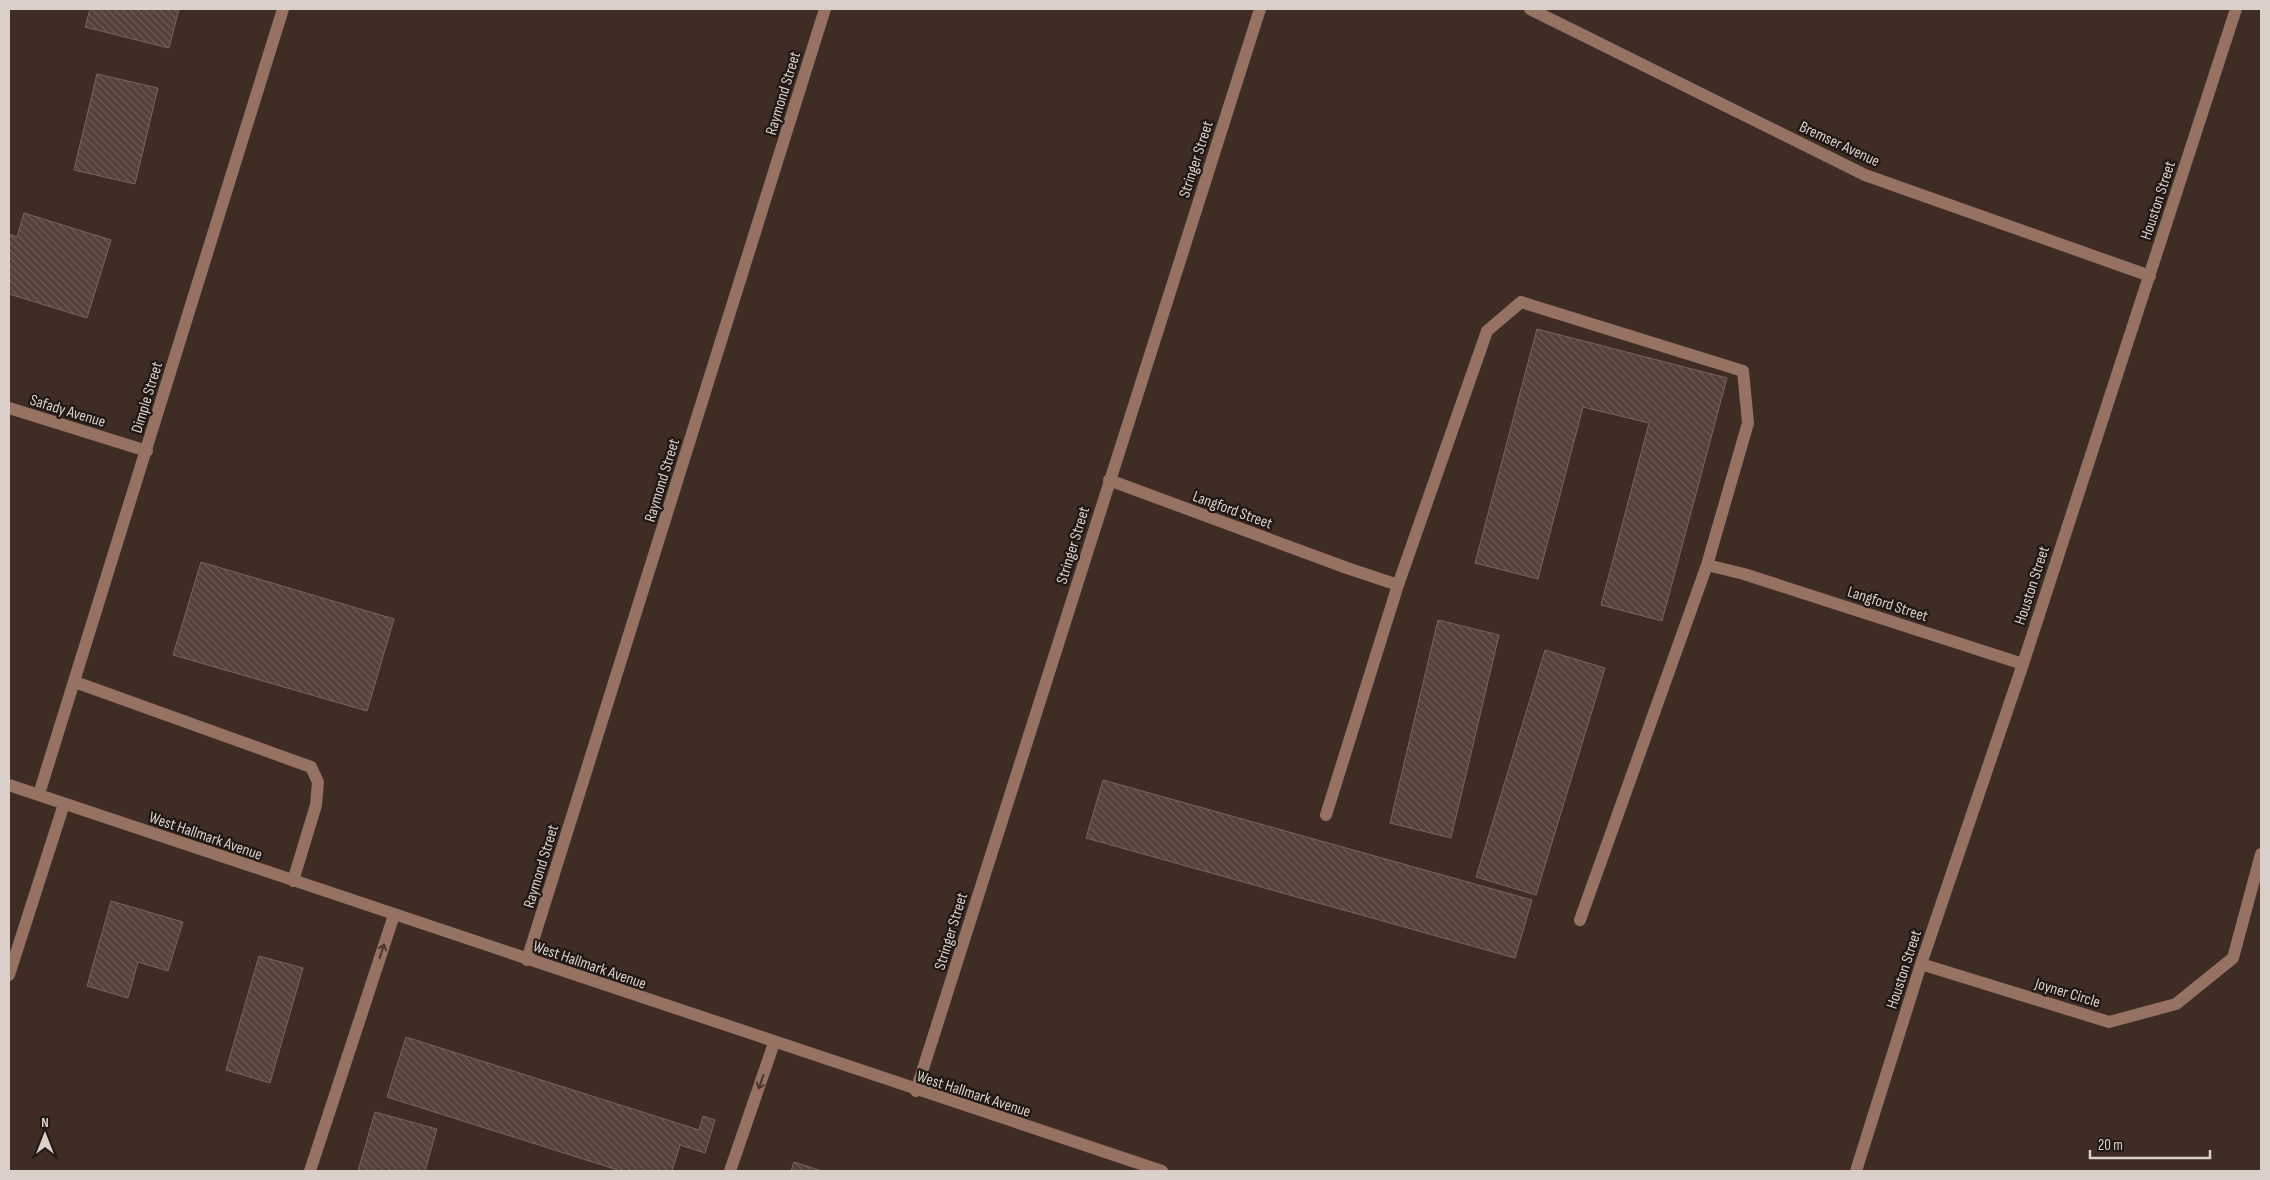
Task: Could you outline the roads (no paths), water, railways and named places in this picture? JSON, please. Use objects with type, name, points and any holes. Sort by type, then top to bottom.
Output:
[{"type":"street","name":"Dimple Street","points":[[39,794],[283,9]]},
{"type":"street","name":"Raymond Street","points":[[527,960],[825,9]]},
{"type":"street","name":"Stringer Street","points":[[916,1091],[1260,9]]},
{"type":"street","name":"Bremser Avenue","points":[[1530,9],[1865,175],[2150,276]]},
{"type":"street","name":"Houston Street","points":[[1856,1171],[1922,964],[2023,664],[2236,9]]},
{"type":"street","points":[[1326,815],[1398,585],[1487,332],[1521,302],[1743,372],[1748,423],[1707,565],[1580,920]]},
{"type":"street","name":"Safady Avenue","points":[[9,408],[147,451]]},
{"type":"street","name":"Langford Street","points":[[1109,480],[1398,585]]},
{"type":"street","name":"Langford Street","points":[[1707,565],[1744,574],[2023,664]]},
{"type":"street","points":[[74,682],[311,767],[318,782],[316,805],[293,881]]},
{"type":"street","name":"West Hallmark Avenue","points":[[9,785],[916,1091],[1162,1171]]},
{"type":"street","points":[[9,975],[64,804]]},
{"type":"street","name":"Joyner Circle","points":[[1922,964],[2109,1022],[2176,1004],[2233,958],[2261,854]]},
{"type":"street","points":[[310,1171],[394,915]]},
{"type":"street","points":[[730,1171],[774,1043]]}]
